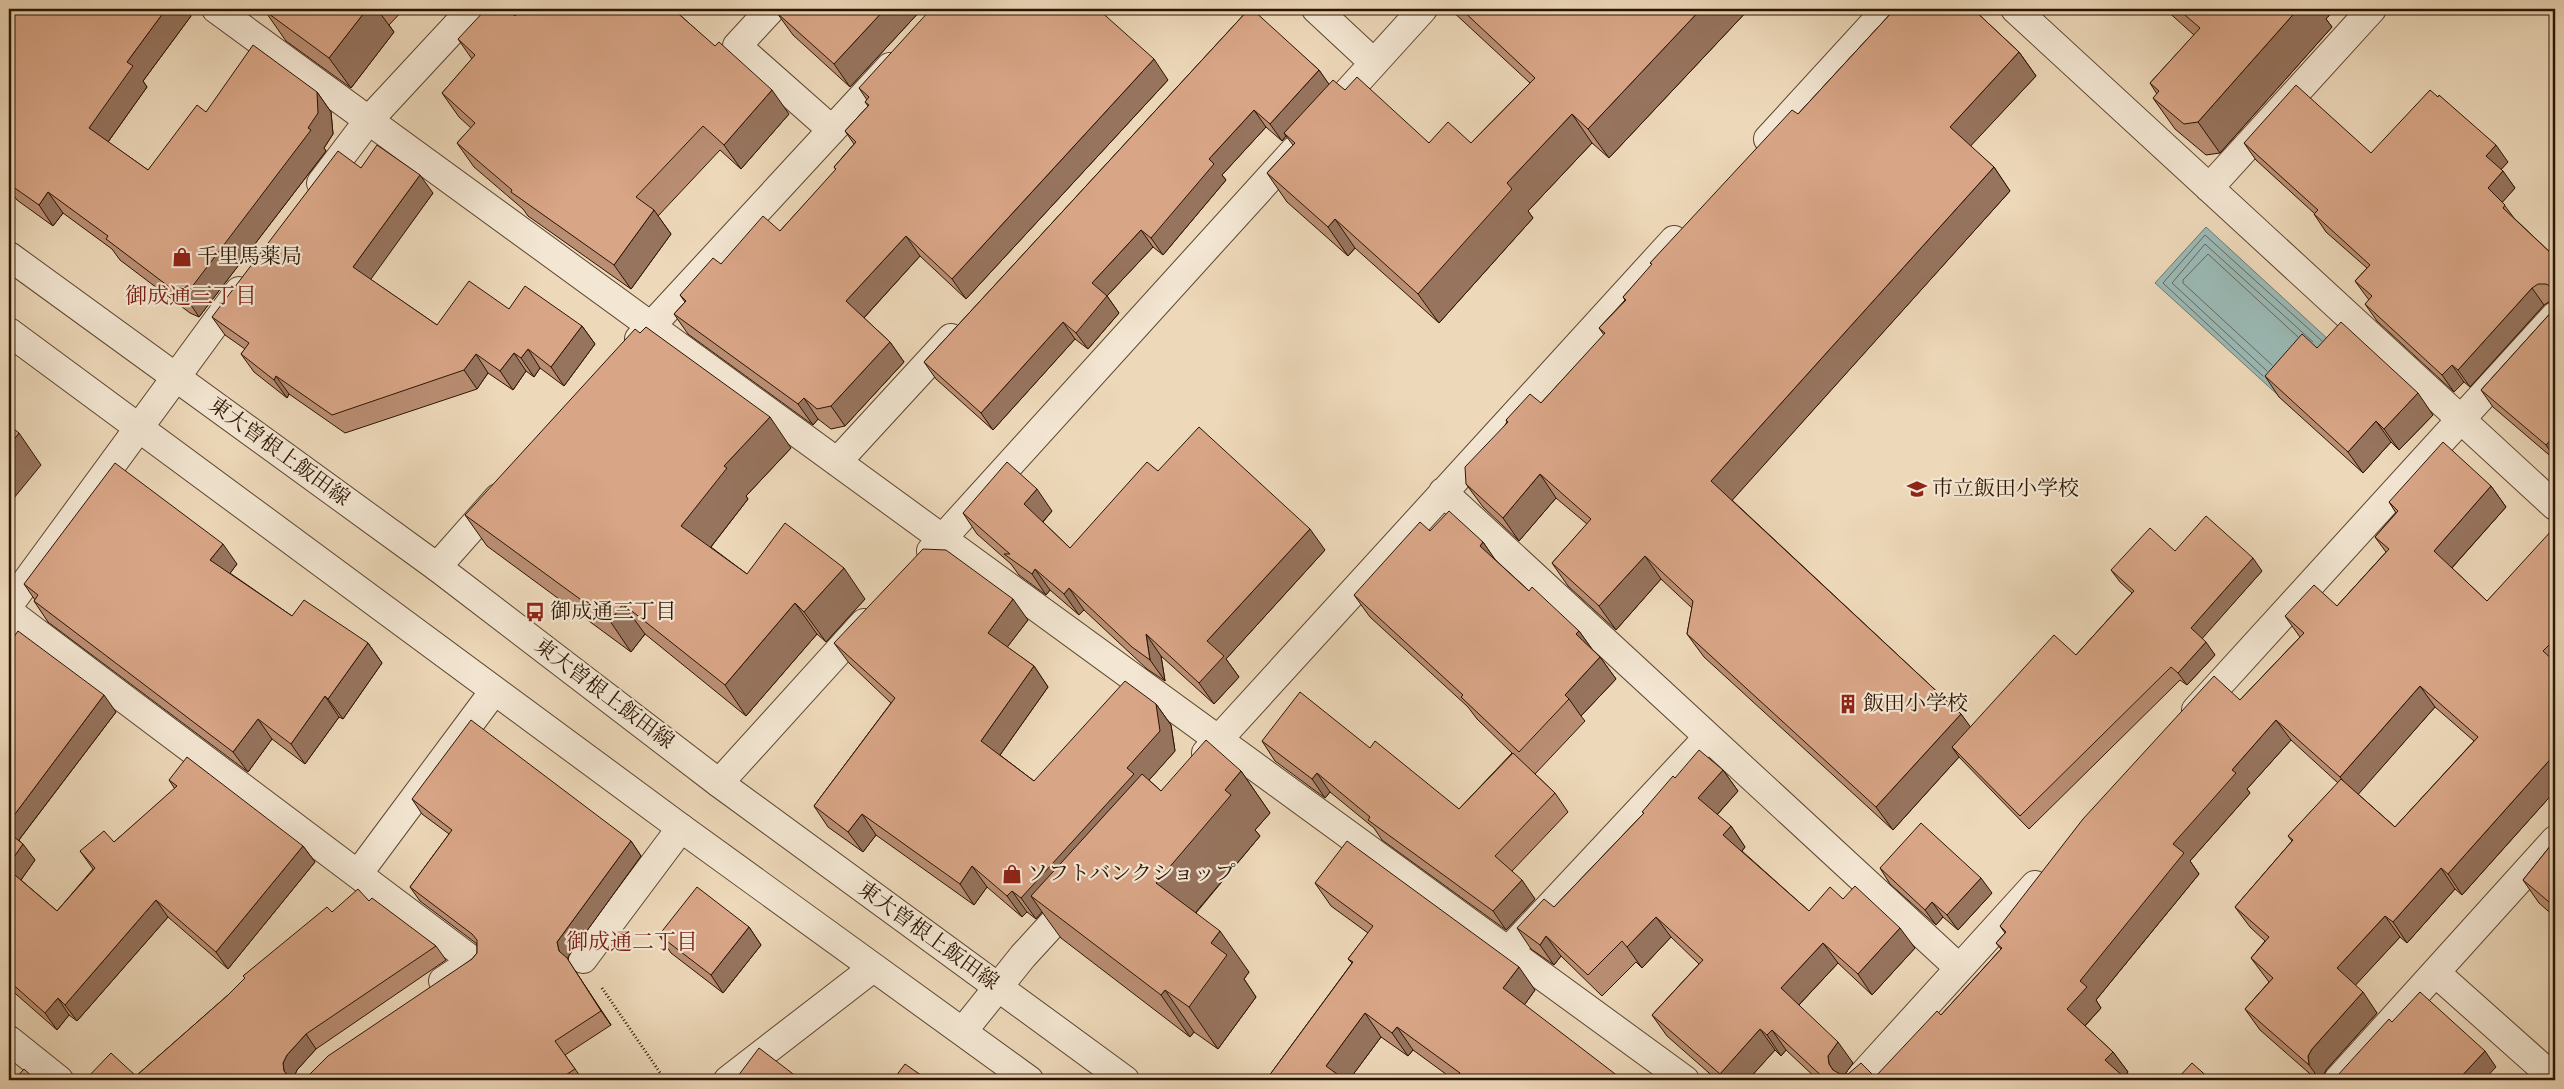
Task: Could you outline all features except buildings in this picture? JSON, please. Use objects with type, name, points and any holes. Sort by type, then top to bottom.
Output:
[{"type":"street","points":[[216,9],[837,462],[943,537],[1685,1080]]},
{"type":"street","points":[[308,200],[368,121],[472,9]]},
{"type":"street","points":[[770,9],[737,46],[832,130]]},
{"type":"street","points":[[1316,9],[1374,63]]},
{"type":"street","points":[[916,566],[1424,9]]},
{"type":"street","points":[[1752,155],[1887,9]]},
{"type":"street","points":[[2015,9],[2555,506]]},
{"type":"street","points":[[2209,188],[2372,9]]},
{"type":"street","points":[[626,354],[904,51]]},
{"type":"street","points":[[1192,769],[1692,221]]},
{"type":"street","name":"東大曽根上飯田線","points":[[9,256],[437,567],[719,783],[1126,1080]]},
{"type":"street","points":[[9,605],[254,271]]},
{"type":"street","points":[[2180,727],[2555,316]]},
{"type":"street","points":[[837,462],[965,323]]},
{"type":"street","points":[[9,332],[680,828],[873,968],[963,1030],[1029,1080]]},
{"type":"street","points":[[437,567],[517,478]]},
{"type":"street","points":[[1443,492],[1959,968]]},
{"type":"street","points":[[719,783],[884,602]]},
{"type":"street","points":[[9,612],[473,961],[423,994]]},
{"type":"street","points":[[358,874],[494,691]]},
{"type":"street","points":[[1508,951],[1708,736]]},
{"type":"street","points":[[583,959],[680,828]]},
{"type":"street","points":[[2338,1080],[2555,840]]},
{"type":"street","points":[[1858,1080],[2053,866]]},
{"type":"street","points":[[963,1030],[997,987],[1095,877]]},
{"type":"street","points":[[728,1080],[873,968]]},
{"type":"street","points":[[2436,973],[2555,1079]]},
{"type":"street","points":[[9,1040],[59,1080]]},
{"type":"water","points":[[2206,227],[2330,341],[2279,396],[2155,283]]},
{"type":"place","name":"千里馬薬局","points":[[182,257]]},
{"type":"place","name":"市立飯田小学校","points":[[1917,489]]},
{"type":"place","name":"御成通三丁目","points":[[535,612]]},
{"type":"place","name":"飯田小学校","points":[[1848,704]]},
{"type":"place","name":"ソフトバンクショップ","points":[[1012,874]]},
{"type":"district","name":"御成通三丁目","points":[[191,296]]},
{"type":"district","name":"御成通二丁目","points":[[632,942]]}]
